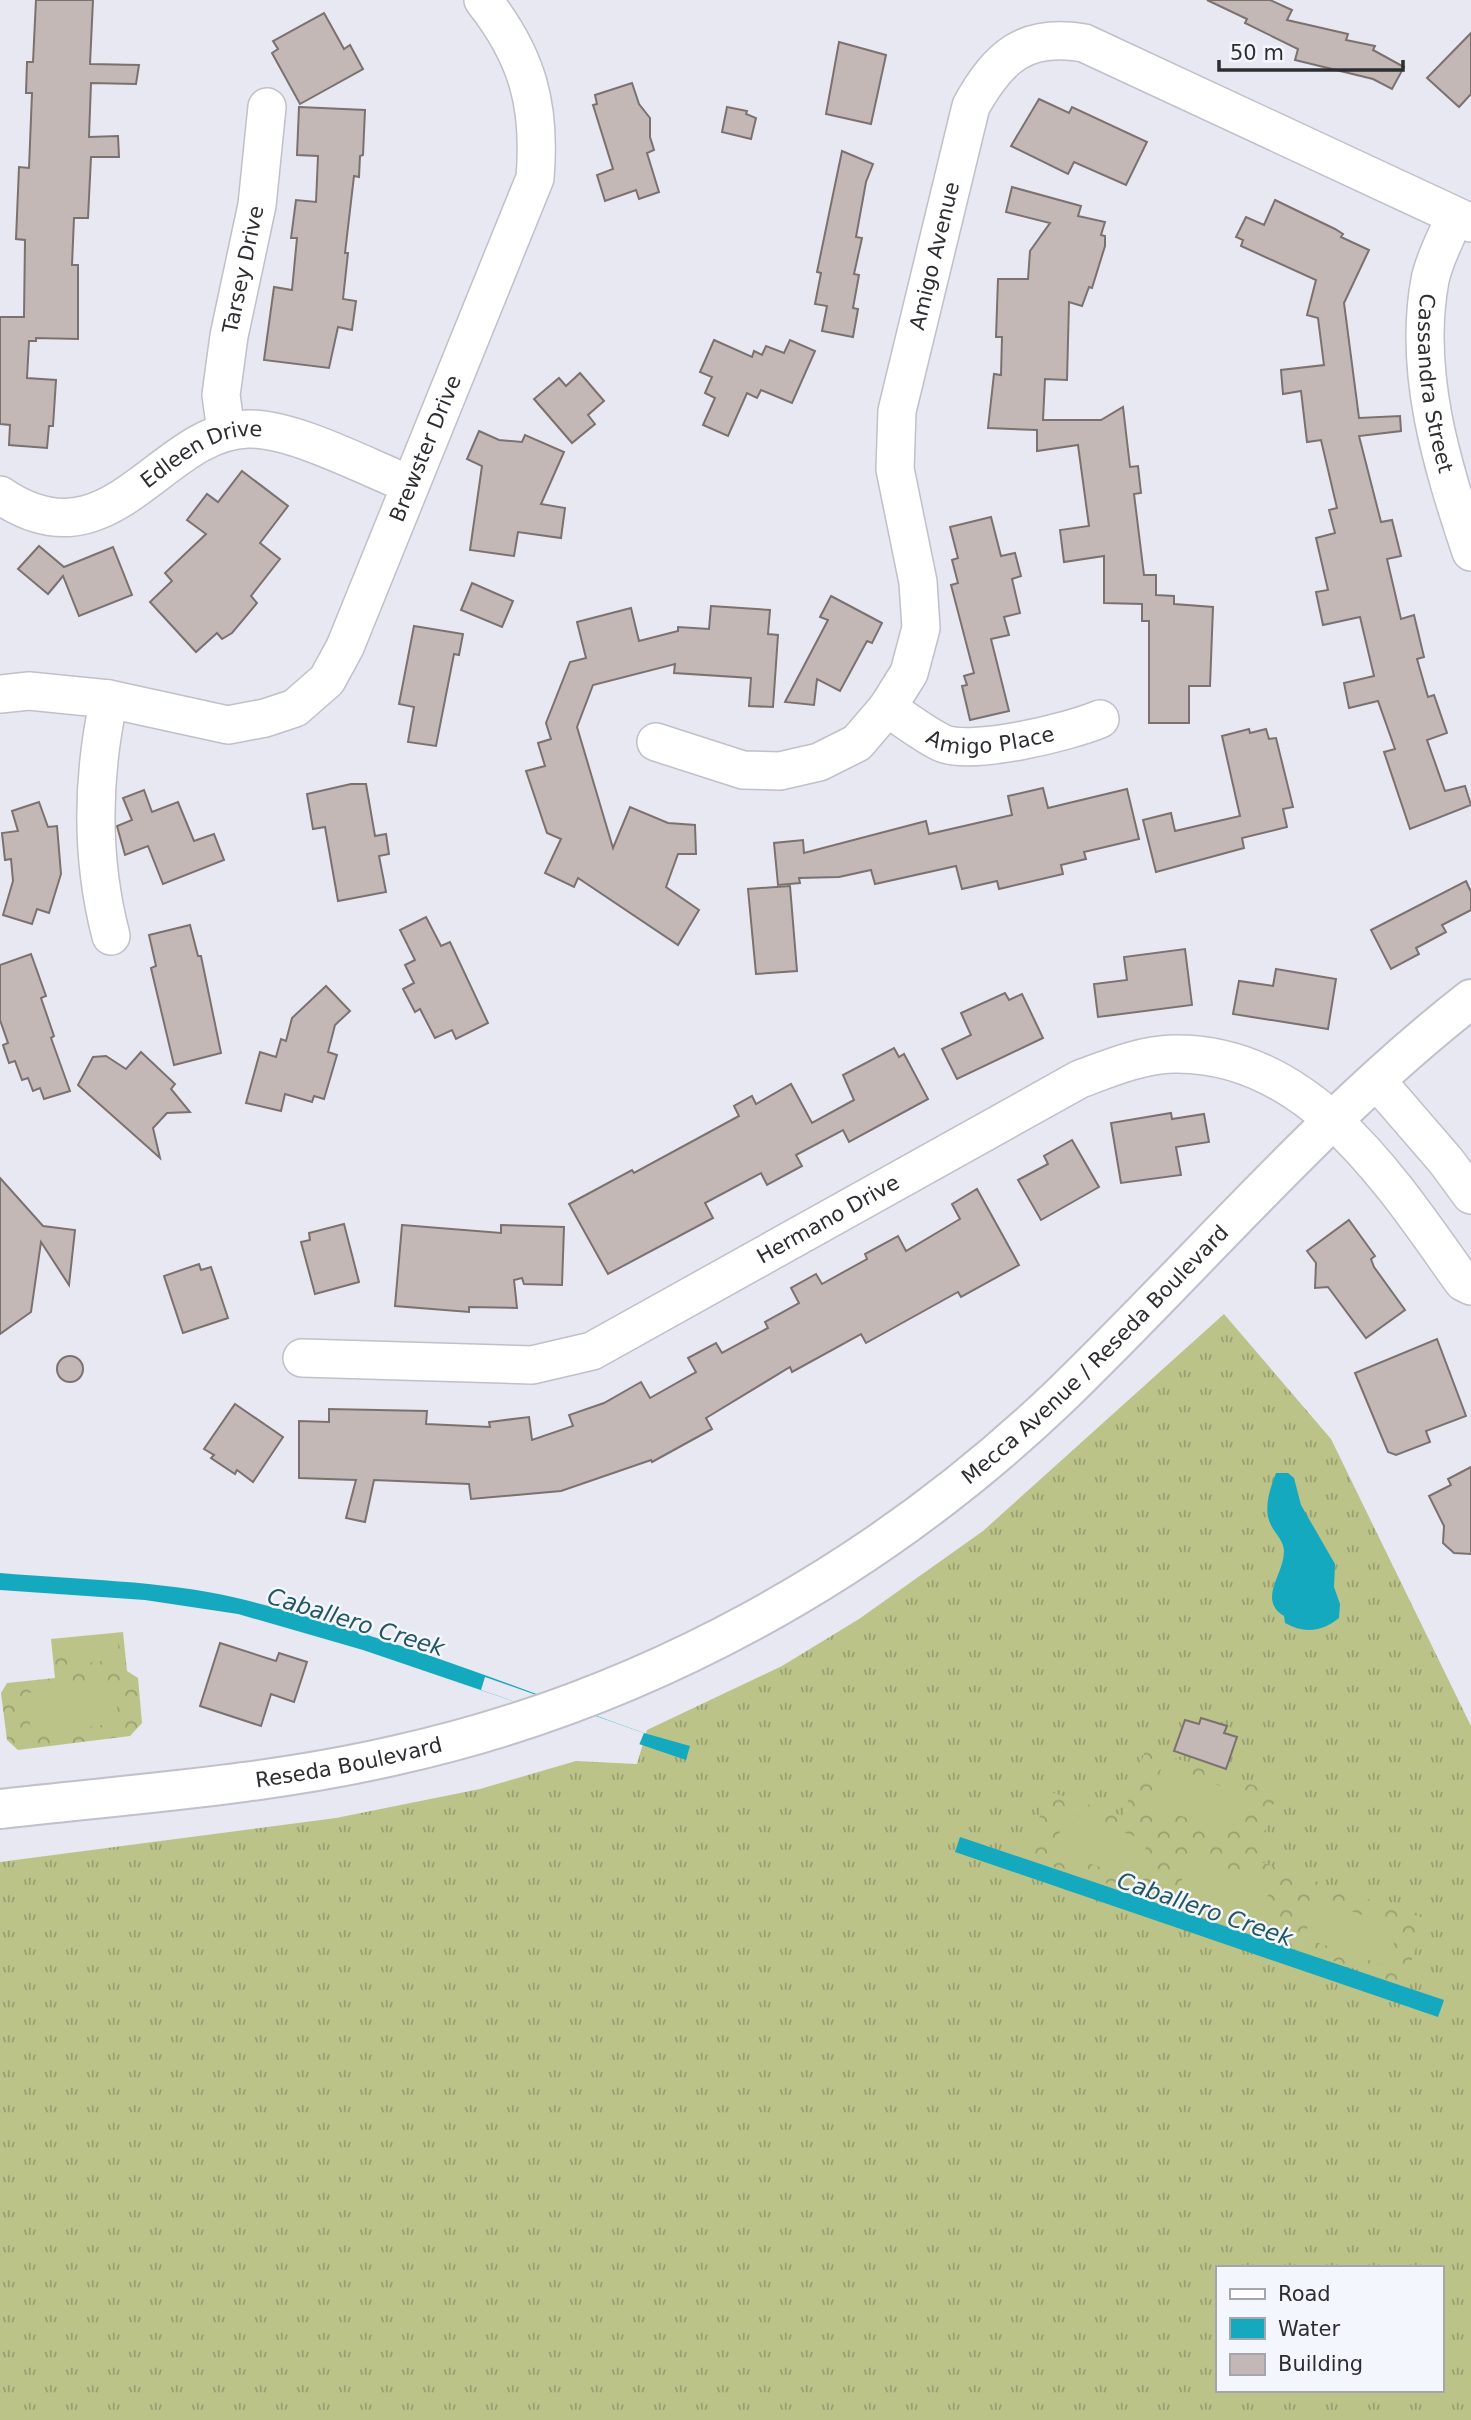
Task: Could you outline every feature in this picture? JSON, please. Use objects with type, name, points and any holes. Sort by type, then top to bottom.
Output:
[{"type":"main road","name":"Mecca Avenue / Reseda Boulevard","points":[[681,1658],[818,1584],[872,1548],[974,1470],[1054,1401],[1376,1080],[1471,999]]},
{"type":"main road","name":"Reseda Boulevard","points":[[0,1809],[334,1769],[412,1752],[557,1710],[681,1658]]},
{"type":"street","name":"Brewster Drive","points":[[0,694],[29,691],[109,699],[228,725],[265,718],[295,708],[327,680],[345,647],[535,178],[538,136],[534,98],[505,29],[483,0]]},
{"type":"street","name":"Amigo Avenue","points":[[656,742],[743,770],[780,771],[819,762],[857,743],[887,708],[909,673],[921,628],[918,582],[895,469],[897,411],[971,106],[988,75],[1011,53],[1038,41],[1059,39],[1084,43],[1463,219]]},
{"type":"street","name":"Tarsey Drive","points":[[226,432],[221,395],[229,336],[257,205],[267,107]]},
{"type":"street","name":"Cassandra Street","points":[[1463,219],[1430,277],[1423,331],[1427,380],[1446,470],[1471,552]]},
{"type":"street","name":"Edleen Drive","points":[[0,495],[19,508],[55,517],[92,512],[127,497],[205,440],[226,432],[250,429],[287,435],[409,484]]},
{"type":"street","points":[[109,699],[101,737],[96,845],[101,898],[111,936]]},
{"type":"street","name":"Amigo Place","points":[[887,708],[943,743],[965,748],[1078,728],[1100,719]]},
{"type":"street","name":"Hermano Drive","points":[[302,1358],[531,1365],[592,1351],[1080,1079],[1131,1061],[1173,1054],[1227,1060],[1272,1076],[1293,1088],[1333,1122],[1409,1208],[1464,1282],[1471,1286]]},
{"type":"street","points":[[1376,1080],[1446,1161],[1471,1195]]},
{"type":"green space","points":[[1224,1314],[1331,1439],[1471,1726],[1471,2420],[0,2420],[0,1862],[336,1818],[480,1789],[576,1761],[637,1764],[647,1730],[782,1666],[859,1619],[983,1531]]},
{"type":"green space","points":[[123,1632],[127,1671],[138,1678],[142,1723],[130,1736],[18,1750],[7,1740],[1,1693],[7,1683],[55,1678],[51,1639]]},
{"type":"green space","points":[[117,1637],[120,1659],[70,1665],[67,1643]]},
{"type":"green space","points":[[114,1683],[119,1723],[31,1734],[27,1693]]},
{"type":"green space","points":[[1146,1748],[1277,1793],[1255,1860],[1426,1919],[1403,1985],[1027,1856],[1048,1791],[1123,1816]]},
{"type":"green space","points":[[1162,1766],[1244,1794],[1231,1833],[1149,1805]]},
{"type":"green space","points":[[1067,1812],[1148,1841],[1135,1879],[1053,1851]]},
{"type":"green space","points":[[1190,1855],[1272,1884],[1258,1922],[1177,1894]]},
{"type":"green space","points":[[1317,1899],[1399,1928],[1386,1966],[1304,1938]]},
{"type":"water","points":[[1276,1473],[1288,1473],[1294,1478],[1301,1505],[1335,1564],[1334,1587],[1340,1604],[1339,1618],[1319,1629],[1299,1629],[1285,1623],[1284,1616],[1273,1602],[1272,1594],[1284,1551],[1268,1514],[1268,1500]]},
{"type":"water","points":[[0,1573],[178,1587],[289,1611],[493,1678],[644,1733],[690,1746],[686,1760],[363,1650],[238,1614],[145,1600],[0,1590]]},
{"type":"water","points":[[960,1837],[1444,2000],[1438,2017],[955,1852]]},
{"type":"pier","points":[[485,1677],[644,1733],[639,1745],[481,1690]]},
{"type":"building","points":[[36,0],[93,0],[90,64],[139,65],[136,84],[91,83],[89,137],[118,136],[119,157],[91,157],[88,218],[74,218],[72,265],[78,265],[78,339],[36,338],[36,341],[29,341],[27,378],[56,380],[53,426],[49,426],[47,448],[9,445],[10,425],[0,424],[0,317],[24,317],[25,240],[16,239],[19,167],[29,168],[32,93],[26,93],[27,62],[33,62]]},
{"type":"building","points":[[1207,0],[1270,0],[1292,10],[1287,20],[1348,34],[1346,40],[1375,46],[1373,50],[1404,67],[1392,89],[1373,79],[1295,60],[1298,49],[1245,23],[1247,19]]},
{"type":"building","points":[[324,13],[344,49],[350,45],[363,69],[300,104],[272,53],[278,49],[273,41]]},
{"type":"building","points":[[1471,33],[1471,94],[1459,107],[1427,78]]},
{"type":"building","points":[[839,42],[886,55],[871,124],[826,114]]},
{"type":"building","points":[[632,83],[639,104],[650,118],[650,137],[654,150],[647,153],[659,192],[639,199],[636,190],[605,201],[597,175],[613,169],[593,105],[597,104],[595,95]]},
{"type":"building","points":[[1039,99],[1069,113],[1072,107],[1147,142],[1126,185],[1074,162],[1068,174],[1011,146]]},
{"type":"building","points":[[299,107],[365,110],[363,155],[360,156],[359,177],[354,176],[345,253],[348,253],[343,299],[356,301],[352,330],[338,327],[329,368],[264,360],[274,287],[292,290],[297,238],[291,238],[296,200],[316,202],[318,156],[297,155]]},
{"type":"building","points":[[727,107],[747,111],[746,114],[756,118],[751,139],[722,132]]},
{"type":"building","points":[[842,151],[873,164],[866,182],[856,237],[862,238],[854,274],[859,275],[853,308],[858,309],[853,337],[822,331],[827,306],[815,304],[821,273],[817,272]]},
{"type":"building","points":[[1012,187],[1081,206],[1078,216],[1105,222],[1101,235],[1105,236],[1105,246],[1092,288],[1089,287],[1082,306],[1069,302],[1067,380],[1045,379],[1043,420],[1101,420],[1123,407],[1130,467],[1138,466],[1141,493],[1134,494],[1144,575],[1156,575],[1156,595],[1174,596],[1174,604],[1213,607],[1210,686],[1189,686],[1189,723],[1149,723],[1149,621],[1142,621],[1142,604],[1104,603],[1104,556],[1064,562],[1060,530],[1089,526],[1078,445],[1037,451],[1037,430],[988,428],[994,374],[1001,375],[1002,337],[996,337],[998,279],[1028,279],[1030,251],[1050,223],[1006,212]]},
{"type":"building","points":[[1275,200],[1335,229],[1343,234],[1341,237],[1369,250],[1344,303],[1359,418],[1400,416],[1401,431],[1359,436],[1381,522],[1392,520],[1401,556],[1387,559],[1401,619],[1414,615],[1424,657],[1417,659],[1428,697],[1434,695],[1447,733],[1427,740],[1445,791],[1465,786],[1471,805],[1410,829],[1384,752],[1395,749],[1378,701],[1349,708],[1344,683],[1374,676],[1360,617],[1323,625],[1316,592],[1328,590],[1316,538],[1335,533],[1329,510],[1337,508],[1321,440],[1307,442],[1301,391],[1283,394],[1281,370],[1324,365],[1318,318],[1307,315],[1316,280],[1241,246],[1243,240],[1236,237],[1246,217],[1264,225]]},
{"type":"building","points":[[714,340],[752,357],[754,351],[762,355],[766,346],[784,353],[790,340],[815,351],[792,403],[761,390],[757,398],[747,393],[728,436],[703,425],[715,398],[705,393],[712,377],[700,372]]},
{"type":"building","points":[[580,373],[604,401],[588,415],[595,424],[572,443],[534,399],[559,378],[566,386]]},
{"type":"building","points":[[479,431],[499,440],[522,442],[525,435],[564,452],[541,504],[565,508],[561,538],[518,532],[514,556],[470,550],[482,466],[467,459]]},
{"type":"building","points":[[242,471],[288,506],[260,543],[280,559],[251,596],[257,603],[232,633],[222,639],[217,633],[196,652],[150,602],[172,581],[165,573],[206,534],[187,520],[207,494],[218,502]]},
{"type":"building","points":[[991,517],[1001,556],[1015,553],[1021,576],[1012,579],[1020,613],[1004,617],[1009,635],[991,639],[1009,711],[970,720],[962,686],[967,685],[964,676],[974,673],[951,585],[958,583],[952,560],[958,558],[950,527]]},
{"type":"building","points":[[39,546],[64,567],[113,547],[132,595],[79,616],[63,576],[48,594],[18,569]]},
{"type":"building","points":[[472,583],[513,601],[502,627],[461,610]]},
{"type":"building","points":[[831,596],[882,623],[872,643],[867,641],[840,691],[817,679],[814,705],[785,702],[828,620],[820,617]]},
{"type":"building","points":[[711,606],[770,610],[768,634],[778,635],[773,707],[749,706],[751,678],[674,673],[675,664],[593,685],[577,727],[613,848],[630,807],[668,823],[695,825],[696,854],[678,854],[666,887],[699,910],[678,945],[578,878],[574,887],[545,873],[561,839],[547,833],[526,771],[545,766],[538,743],[551,739],[546,723],[570,662],[586,658],[577,622],[631,608],[639,641],[678,631],[678,627],[709,629]]},
{"type":"building","points":[[414,626],[463,634],[459,655],[454,654],[436,746],[408,742],[414,707],[399,704]]},
{"type":"building","points":[[1249,729],[1250,733],[1266,729],[1269,739],[1276,738],[1293,807],[1283,809],[1287,827],[1242,838],[1244,848],[1156,872],[1143,820],[1171,813],[1175,831],[1240,816],[1222,736]]},
{"type":"building","points":[[351,784],[366,784],[375,836],[386,834],[389,854],[379,856],[386,892],[338,901],[325,827],[313,829],[307,794]]},
{"type":"building","points":[[1043,788],[1048,808],[1127,789],[1139,839],[1084,852],[1086,859],[1061,865],[1063,874],[999,889],[997,881],[962,889],[956,866],[875,884],[871,870],[839,877],[799,878],[800,883],[778,885],[774,843],[803,840],[804,853],[926,821],[929,834],[1012,815],[1008,796]]},
{"type":"building","points":[[144,790],[152,812],[178,802],[194,841],[214,834],[224,860],[163,884],[148,846],[125,855],[117,826],[132,820],[123,798]]},
{"type":"building","points":[[39,802],[48,827],[57,826],[61,874],[49,913],[37,909],[32,924],[3,915],[13,881],[11,859],[5,860],[2,833],[18,831],[12,811]]},
{"type":"building","points":[[1466,881],[1471,892],[1471,910],[1442,925],[1446,932],[1416,948],[1419,954],[1391,969],[1371,930]]},
{"type":"building","points":[[790,886],[797,971],[756,974],[748,889]]},
{"type":"building","points":[[426,917],[441,946],[450,942],[488,1023],[456,1039],[452,1030],[435,1038],[420,1009],[415,1012],[403,989],[414,983],[405,965],[415,960],[400,930]]},
{"type":"building","points":[[190,925],[198,956],[201,956],[221,1053],[174,1065],[151,968],[156,966],[149,935]]},
{"type":"building","points":[[1185,949],[1192,1005],[1098,1017],[1094,984],[1127,980],[1124,957]]},
{"type":"building","points":[[31,954],[46,996],[41,998],[54,1036],[51,1038],[70,1091],[44,1099],[40,1088],[33,1091],[28,1078],[22,1080],[15,1061],[9,1063],[3,1045],[8,1043],[0,1020],[0,965]]},
{"type":"building","points":[[1276,969],[1336,979],[1328,1029],[1233,1014],[1239,981],[1273,986]]},
{"type":"building","points":[[326,986],[350,1011],[335,1025],[328,1052],[337,1055],[324,1099],[314,1096],[312,1102],[285,1094],[281,1111],[246,1103],[260,1052],[276,1057],[281,1039],[286,1041],[292,1018]]},
{"type":"building","points":[[1005,993],[1009,1000],[1022,994],[1043,1038],[957,1079],[942,1049],[971,1035],[961,1013]]},
{"type":"building","points":[[894,1048],[899,1057],[904,1054],[928,1099],[849,1142],[843,1130],[796,1155],[802,1166],[767,1185],[761,1173],[705,1203],[713,1218],[608,1274],[569,1204],[632,1170],[634,1173],[739,1116],[734,1106],[752,1096],[756,1104],[791,1084],[812,1123],[854,1100],[843,1075]]},
{"type":"building","points":[[141,1052],[175,1084],[171,1089],[190,1112],[167,1113],[153,1128],[160,1158],[78,1085],[93,1057],[106,1056],[126,1069]]},
{"type":"building","points":[[1171,1113],[1172,1119],[1204,1114],[1209,1142],[1176,1147],[1181,1175],[1121,1183],[1111,1123]]},
{"type":"building","points":[[1072,1140],[1099,1187],[1041,1220],[1018,1180],[1048,1164],[1044,1156]]},
{"type":"building","points":[[0,1178],[43,1226],[75,1230],[69,1285],[41,1242],[31,1312],[0,1334]]},
{"type":"building","points":[[977,1189],[1019,1265],[961,1297],[958,1292],[866,1343],[861,1334],[792,1372],[790,1367],[706,1418],[712,1429],[652,1462],[651,1460],[561,1491],[471,1499],[469,1484],[374,1480],[365,1522],[346,1518],[356,1480],[299,1478],[299,1421],[329,1422],[329,1409],[427,1411],[426,1424],[490,1427],[489,1422],[529,1417],[532,1440],[573,1426],[569,1415],[604,1403],[641,1382],[650,1398],[696,1372],[688,1358],[716,1343],[722,1353],[768,1328],[765,1322],[799,1303],[791,1288],[816,1274],[822,1284],[867,1259],[865,1254],[898,1236],[906,1251],[960,1219],[952,1204]]},
{"type":"building","points":[[1349,1220],[1375,1256],[1371,1259],[1374,1267],[1405,1310],[1366,1338],[1328,1287],[1315,1288],[1316,1263],[1307,1251]]},
{"type":"building","points":[[344,1224],[359,1282],[315,1294],[301,1242],[310,1240],[309,1233]]},
{"type":"building","points":[[402,1225],[501,1233],[501,1225],[564,1227],[562,1285],[524,1284],[522,1278],[514,1280],[517,1308],[469,1307],[469,1312],[395,1306]]},
{"type":"building","points":[[199,1264],[201,1270],[211,1267],[228,1318],[183,1333],[164,1276]]},
{"type":"building","points":[[1437,1339],[1466,1416],[1426,1431],[1430,1442],[1396,1455],[1388,1452],[1355,1373]]},
{"type":"building","points":[[70,1356],[79,1360],[83,1369],[79,1378],[70,1382],[61,1378],[57,1369],[61,1360]]},
{"type":"building","points":[[235,1404],[283,1437],[253,1482],[237,1470],[235,1474],[211,1458],[214,1455],[204,1449]]},
{"type":"building","points":[[1471,1467],[1471,1554],[1454,1553],[1443,1543],[1444,1526],[1429,1496],[1451,1485],[1448,1479]]},
{"type":"building","points":[[220,1643],[276,1661],[279,1653],[307,1662],[294,1702],[271,1694],[261,1726],[200,1706]]},
{"type":"building","points":[[1201,1718],[1227,1726],[1224,1733],[1237,1737],[1226,1769],[1174,1751],[1185,1720],[1199,1724]]},
{"type":"water label","name":"Caballero Creek","points":[[356,1622]]},
{"type":"water label","name":"Caballero Creek","points":[[1205,1909]]}]
